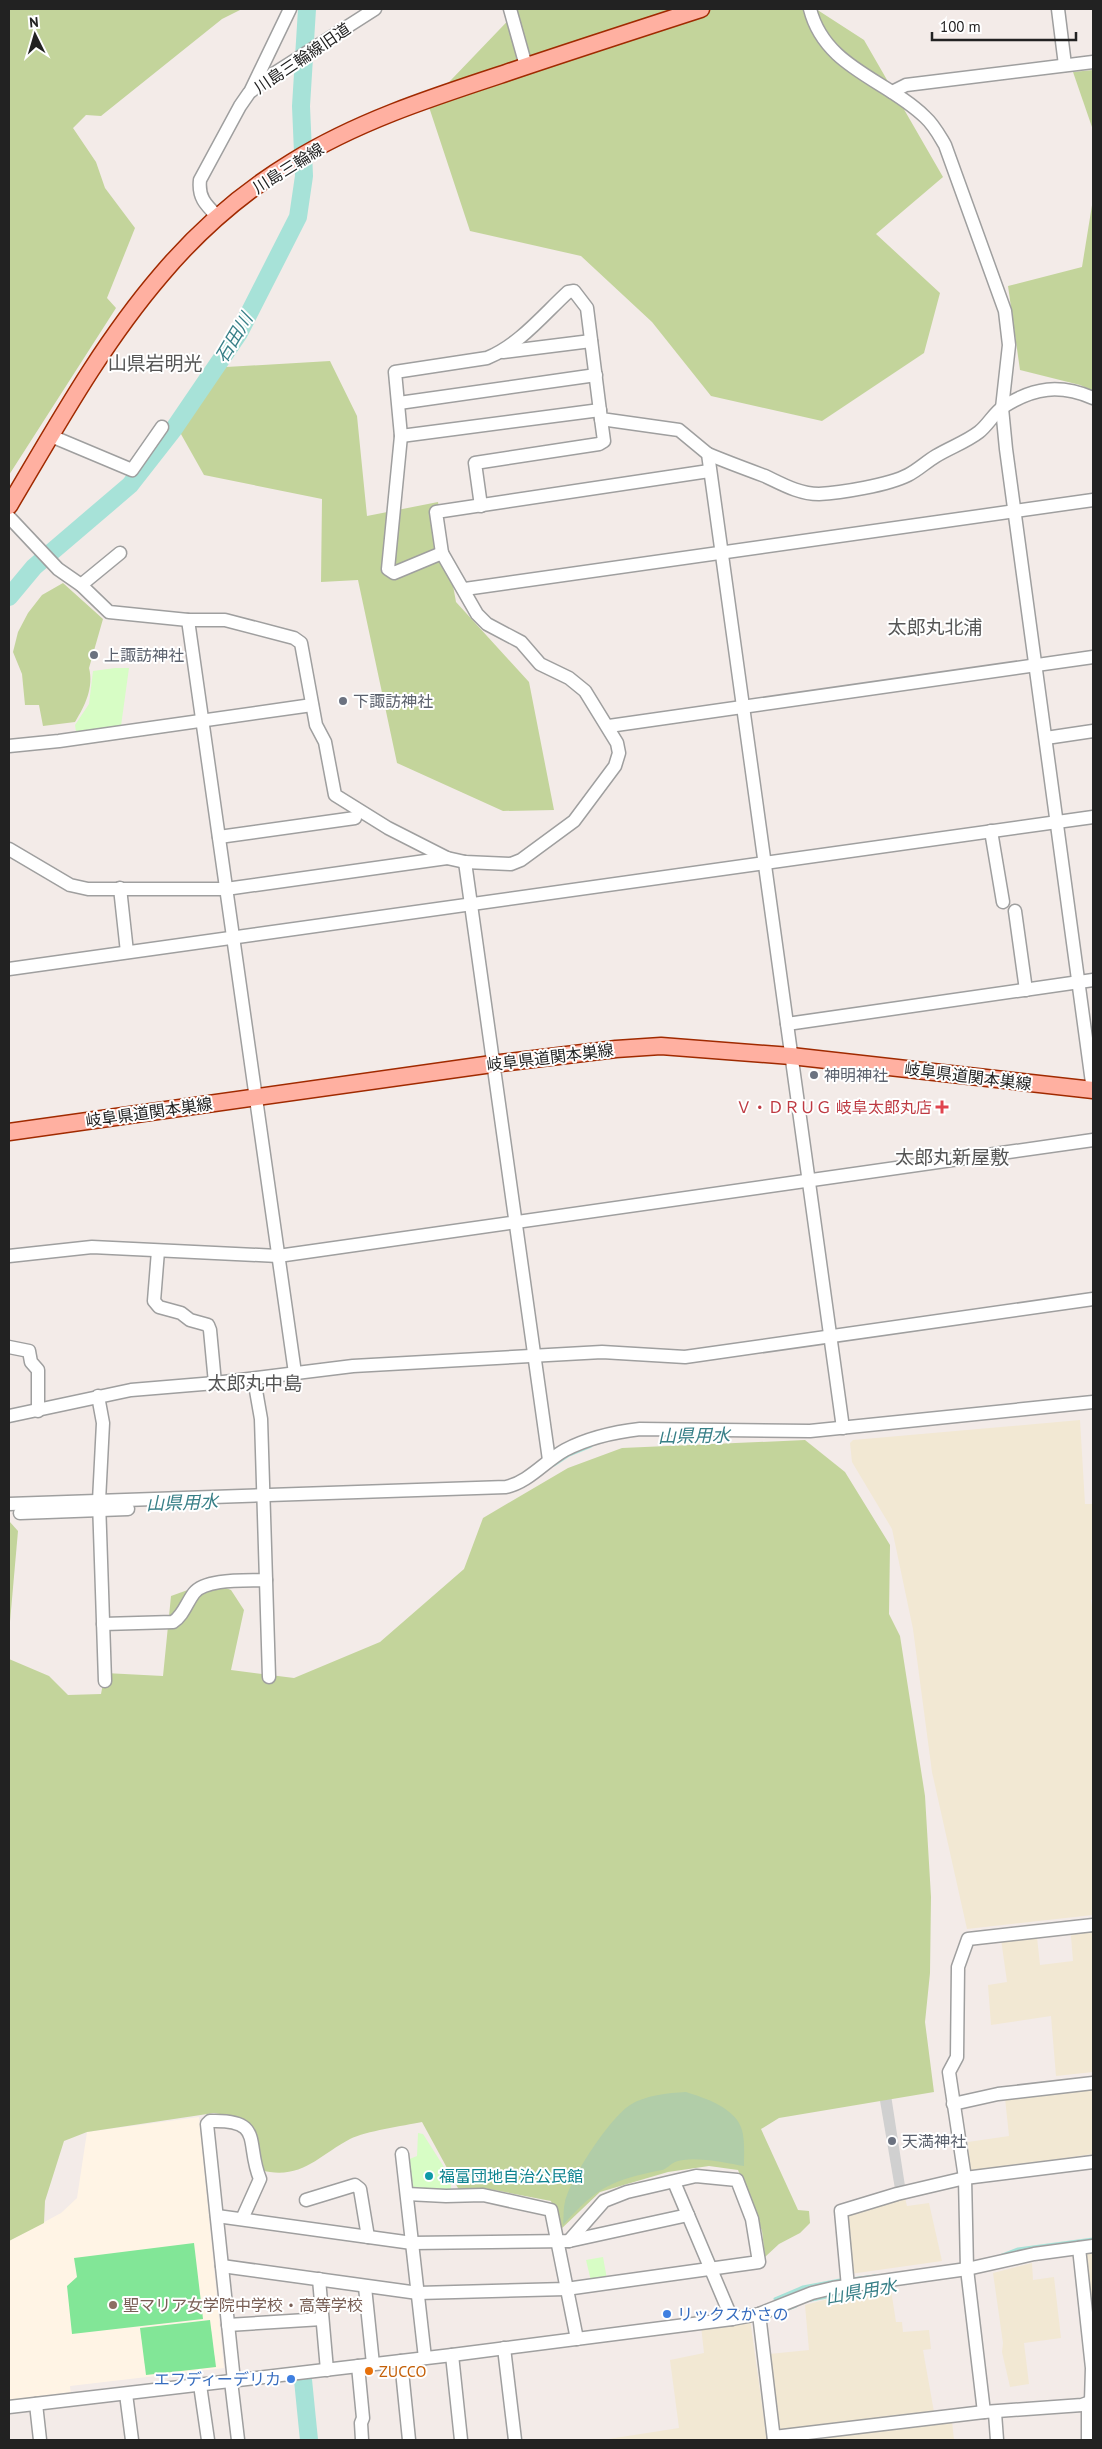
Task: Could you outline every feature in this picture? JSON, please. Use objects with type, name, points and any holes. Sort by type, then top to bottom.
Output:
[{"type":"main road","name":"川島三輪線","points":[[9,506],[80,386],[138,303],[162,273],[218,217],[254,187],[318,148],[385,115],[526,66],[701,9]]},
{"type":"main road","name":"岐阜県道関本巣線","points":[[9,1132],[492,1064],[616,1049],[661,1046],[791,1056],[1093,1090]]},
{"type":"main road","points":[[1093,1090],[1093,1095]]},
{"type":"street","points":[[249,94],[290,9]]},
{"type":"street","name":"川島三輪線旧道","points":[[218,217],[202,201],[198,192],[200,180],[235,114],[249,94],[286,66],[375,9]]},
{"type":"street","points":[[510,9],[526,66]]},
{"type":"street","points":[[810,9],[817,31],[835,54],[892,92],[933,124],[945,145],[1005,311],[1009,345],[1002,408],[1014,510],[1080,982],[1093,1090]]},
{"type":"street","points":[[1058,9],[1065,65]]},
{"type":"street","points":[[892,92],[906,85],[1093,62]]},
{"type":"street","points":[[481,506],[475,463],[599,444],[604,440],[587,308],[574,291],[568,292],[513,345],[501,353]]},
{"type":"street","points":[[442,552],[394,573],[388,569],[401,436],[395,372],[487,358],[501,353],[591,341]]},
{"type":"street","points":[[398,403],[596,375]]},
{"type":"street","points":[[401,436],[601,415],[679,430],[708,454],[791,489],[817,494],[896,480],[910,475],[936,456],[968,440],[981,431],[1002,408],[1034,392],[1052,388],[1070,389],[1093,398]]},
{"type":"street","points":[[50,436],[132,470],[162,427]]},
{"type":"street","points":[[708,454],[720,552],[832,1336],[843,1428]]},
{"type":"street","points":[[9,518],[43,555],[58,569],[81,585],[109,612],[188,620],[225,620],[294,638],[301,643],[316,725],[325,742],[335,795],[388,828],[447,858],[465,862],[511,864],[521,860],[574,821],[615,766],[620,753],[608,726],[585,691],[569,678],[540,664],[521,642],[487,624],[478,614],[442,552],[436,512],[709,471]]},
{"type":"street","points":[[465,589],[1093,500]]},
{"type":"street","points":[[81,585],[120,552]]},
{"type":"street","points":[[188,620],[295,1373]]},
{"type":"street","points":[[608,726],[1093,657]]},
{"type":"street","points":[[9,746],[312,705]]},
{"type":"street","points":[[1046,738],[1093,731]]},
{"type":"street","points":[[9,969],[1093,817]]},
{"type":"street","points":[[219,837],[354,818]]},
{"type":"street","points":[[991,831],[1003,902]]},
{"type":"street","points":[[9,849],[12,849],[70,885],[88,889],[226,889],[447,858]]},
{"type":"street","points":[[465,862],[549,1460]]},
{"type":"street","points":[[120,888],[127,952]]},
{"type":"street","points":[[1015,911],[1026,990]]},
{"type":"street","points":[[787,1024],[1093,980]]},
{"type":"street","points":[[9,1256],[92,1247],[158,1252],[278,1256],[1093,1140]]},
{"type":"street","points":[[158,1252],[154,1301],[159,1307],[181,1312],[190,1320],[208,1325],[215,1383]]},
{"type":"street","points":[[9,1416],[131,1390],[254,1379],[352,1366],[602,1352],[685,1357],[1093,1299]]},
{"type":"street","points":[[9,1347],[29,1351],[32,1362],[38,1370],[38,1411]]},
{"type":"street","points":[[254,1379],[261,1419],[269,1677]]},
{"type":"street","points":[[98,1396],[103,1423],[99,1506],[105,1681]]},
{"type":"street","points":[[20,1512],[99,1506],[264,1500],[506,1486],[517,1484],[565,1450],[606,1434],[640,1429],[777,1432],[843,1428],[1093,1402]]},
{"type":"street","points":[[9,1504],[99,1506]]},
{"type":"street","points":[[103,1624],[173,1622],[178,1619],[196,1591],[204,1586],[218,1582],[266,1580]]},
{"type":"street","points":[[997,2440],[990,2412],[967,2270],[965,2178],[949,2072],[957,2057],[958,1967],[968,1939],[1093,1926]]},
{"type":"street","points":[[953,2104],[998,2094],[1093,2083]]},
{"type":"street","points":[[238,2440],[207,2124],[210,2121],[228,2120],[247,2129],[251,2133],[254,2166],[260,2179],[242,2219]]},
{"type":"street","points":[[402,2154],[425,2358]]},
{"type":"street","points":[[848,2286],[841,2211],[897,2194],[965,2178],[1093,2162]]},
{"type":"street","points":[[222,2266],[418,2293],[566,2289],[710,2267],[759,2262],[752,2219],[737,2180],[696,2176],[627,2192],[604,2201],[562,2241]]},
{"type":"street","points":[[674,2182],[732,2319]]},
{"type":"street","points":[[306,2200],[354,2185],[360,2189],[368,2237]]},
{"type":"street","points":[[407,2194],[483,2195],[551,2210],[558,2237],[562,2241],[566,2289],[577,2339]]},
{"type":"street","points":[[217,2216],[412,2243],[562,2241],[688,2215]]},
{"type":"street","points":[[9,2407],[452,2355],[732,2319],[759,2314],[812,2293],[848,2286],[967,2270],[1034,2254],[1093,2246]]},
{"type":"street","points":[[1079,2248],[1092,2368],[1092,2401],[1088,2406],[1088,2440]]},
{"type":"street","points":[[319,2279],[327,2370]]},
{"type":"street","points":[[365,2287],[373,2364]]},
{"type":"street","points":[[759,2314],[774,2438],[990,2412],[1082,2405],[1092,2401]]},
{"type":"street","points":[[228,2325],[322,2319]]},
{"type":"street","points":[[504,2348],[515,2440]]},
{"type":"street","points":[[452,2355],[461,2440]]},
{"type":"street","points":[[400,2361],[409,2440]]},
{"type":"street","points":[[358,2366],[363,2418],[361,2423],[362,2440]]},
{"type":"street","points":[[200,2385],[208,2440]]},
{"type":"street","points":[[126,2394],[132,2440]]},
{"type":"street","points":[[36,2404],[40,2440]]},
{"type":"shaded area","points":[[1080,1420],[1085,1504],[1093,1504],[1093,1599],[1091,1600],[1093,1614],[1093,1915],[967,1929],[932,1772],[913,1629],[892,1529],[852,1462],[850,1443],[853,1440]]},
{"type":"shaded area","points":[[1093,1922],[1093,2072],[1056,2076],[1051,2016],[991,2025],[988,1985],[1007,1982],[1000,1932],[1036,1928],[1040,1965],[1073,1961],[1070,1924]]},
{"type":"shaded area","points":[[1093,2089],[1093,2154],[970,2172],[968,2142],[1009,2136],[1005,2098]]},
{"type":"shaded area","points":[[879,2095],[891,2095],[905,2186],[895,2189]]},
{"type":"shaded area","name":"聖マリア女学院中学校・高等学校","points":[[199,2117],[224,2368],[70,2386],[71,2395],[9,2402],[9,2241],[61,2213],[77,2198],[87,2132]]},
{"type":"shaded area","points":[[905,2198],[907,2206],[929,2203],[942,2261],[850,2274],[844,2216]]},
{"type":"shaded area","points":[[1093,2246],[1093,2393],[1078,2247]]},
{"type":"shaded area","points":[[1032,2263],[1033,2280],[1054,2277],[1061,2338],[1024,2343],[1029,2384],[1010,2387],[1002,2352],[1003,2343],[993,2273]]},
{"type":"shaded area","points":[[891,2290],[896,2322],[902,2322],[903,2332],[929,2330],[931,2349],[923,2350],[934,2412],[779,2432],[769,2354],[809,2350],[805,2305],[832,2298]]},
{"type":"shaded area","points":[[750,2319],[767,2440],[602,2440],[679,2428],[670,2360],[704,2353],[701,2326]]},
{"type":"shaded area","points":[[952,2421],[954,2440],[785,2440]]},
{"type":"green space","points":[[9,9],[242,9],[222,19],[101,116],[86,115],[73,128],[96,162],[105,188],[135,228],[107,298],[116,308],[9,475]]},
{"type":"green space","points":[[519,9],[816,9],[864,40],[943,177],[876,234],[940,293],[924,353],[822,421],[711,396],[652,322],[581,256],[470,231],[428,104]]},
{"type":"green space","points":[[1093,70],[1093,130],[1073,72]]},
{"type":"green space","points":[[1093,199],[1093,391],[1080,385],[1020,370],[1008,286],[1082,267]]},
{"type":"green space","points":[[330,361],[357,416],[367,516],[438,502],[456,602],[529,682],[554,810],[503,811],[397,763],[358,580],[321,582],[322,499],[204,475],[177,427],[226,367]]},
{"type":"green space","points":[[63,583],[103,619],[89,668],[89,689],[79,716],[75,722],[43,726],[39,705],[25,705],[22,674],[13,652],[18,632],[28,613],[42,595]]},
{"type":"green space","points":[[129,668],[121,726],[76,732],[75,725],[89,704],[93,671]]},
{"type":"green space","points":[[805,1440],[845,1472],[890,1545],[889,1614],[900,1636],[925,1796],[931,1897],[930,1973],[925,2022],[934,2092],[779,2118],[761,2129],[798,2210],[809,2211],[810,2223],[800,2233],[779,2244],[765,2257],[762,2231],[738,2170],[709,2166],[668,2172],[600,2192],[560,2230],[551,2201],[484,2188],[459,2190],[422,2122],[357,2136],[298,2170],[274,2173],[260,2170],[254,2129],[236,2117],[214,2113],[87,2132],[64,2141],[45,2201],[44,2223],[9,2241],[9,1659],[49,1676],[68,1695],[101,1694],[105,1673],[163,1676],[171,1596],[210,1582],[231,1590],[244,1610],[231,1670],[294,1678],[380,1642],[464,1569],[483,1518],[568,1468],[622,1448]]},
{"type":"green space","points":[[9,1521],[18,1531],[9,1633]]},
{"type":"green space","points":[[686,2092],[719,2105],[739,2122],[744,2139],[744,2166],[700,2159],[675,2162],[664,2169],[630,2177],[606,2187],[586,2202],[563,2225],[565,2202],[575,2178],[592,2149],[621,2112],[643,2099],[664,2094]]},
{"type":"green space","points":[[418,2133],[423,2134],[451,2178],[451,2189],[410,2191],[407,2160],[417,2156]]},
{"type":"green space","points":[[194,2243],[203,2319],[72,2334],[67,2286],[77,2277],[74,2258]]},
{"type":"green space","points":[[603,2257],[607,2279],[591,2281],[586,2260]]},
{"type":"green space","points":[[210,2320],[216,2367],[146,2375],[140,2328]]},
{"type":"waterway","name":"石田川","points":[[9,597],[34,567],[130,485],[173,430],[239,333],[298,217],[304,176],[301,106],[307,9]]},
{"type":"waterway","name":"山県用水","points":[[554,1465],[569,1455],[591,1446]]},
{"type":"waterway","name":"山県用水","points":[[1000,2256],[1018,2249],[1093,2239]]},
{"type":"waterway","points":[[851,2279],[875,2276]]},
{"type":"waterway","points":[[775,2299],[803,2287],[840,2280]]},
{"type":"waterway","name":"山県用水","points":[[806,2301],[874,2288]]},
{"type":"waterway","name":"山県用水","points":[[765,2318],[796,2306]]},
{"type":"waterway","points":[[303,2380],[309,2440]]},
{"type":"place","name":"上諏訪神社","points":[[94,655]]},
{"type":"place","name":"下諏訪神社","points":[[343,701]]},
{"type":"place","name":"神明神社","points":[[814,1075]]},
{"type":"place","name":"Ｖ・ＤＲＵＧ 岐阜太郎丸店","points":[[942,1107]]},
{"type":"place","name":"天満神社","points":[[892,2141]]},
{"type":"place","name":"福富団地自治公民館","points":[[429,2176]]},
{"type":"place","name":"聖マリア女学院中学校・高等学校","points":[[113,2305]]},
{"type":"place","name":"リックスかさの","points":[[667,2314]]},
{"type":"place","name":"ZUCCO","points":[[369,2371]]},
{"type":"place","name":"エフディーデリカ","points":[[291,2379]]},
{"type":"district","name":"山県岩明光","points":[[155,363]]},
{"type":"district","name":"太郎丸北浦","points":[[935,627]]},
{"type":"district","name":"太郎丸新屋敷","points":[[952,1157]]},
{"type":"district","name":"太郎丸中島","points":[[255,1383]]}]
